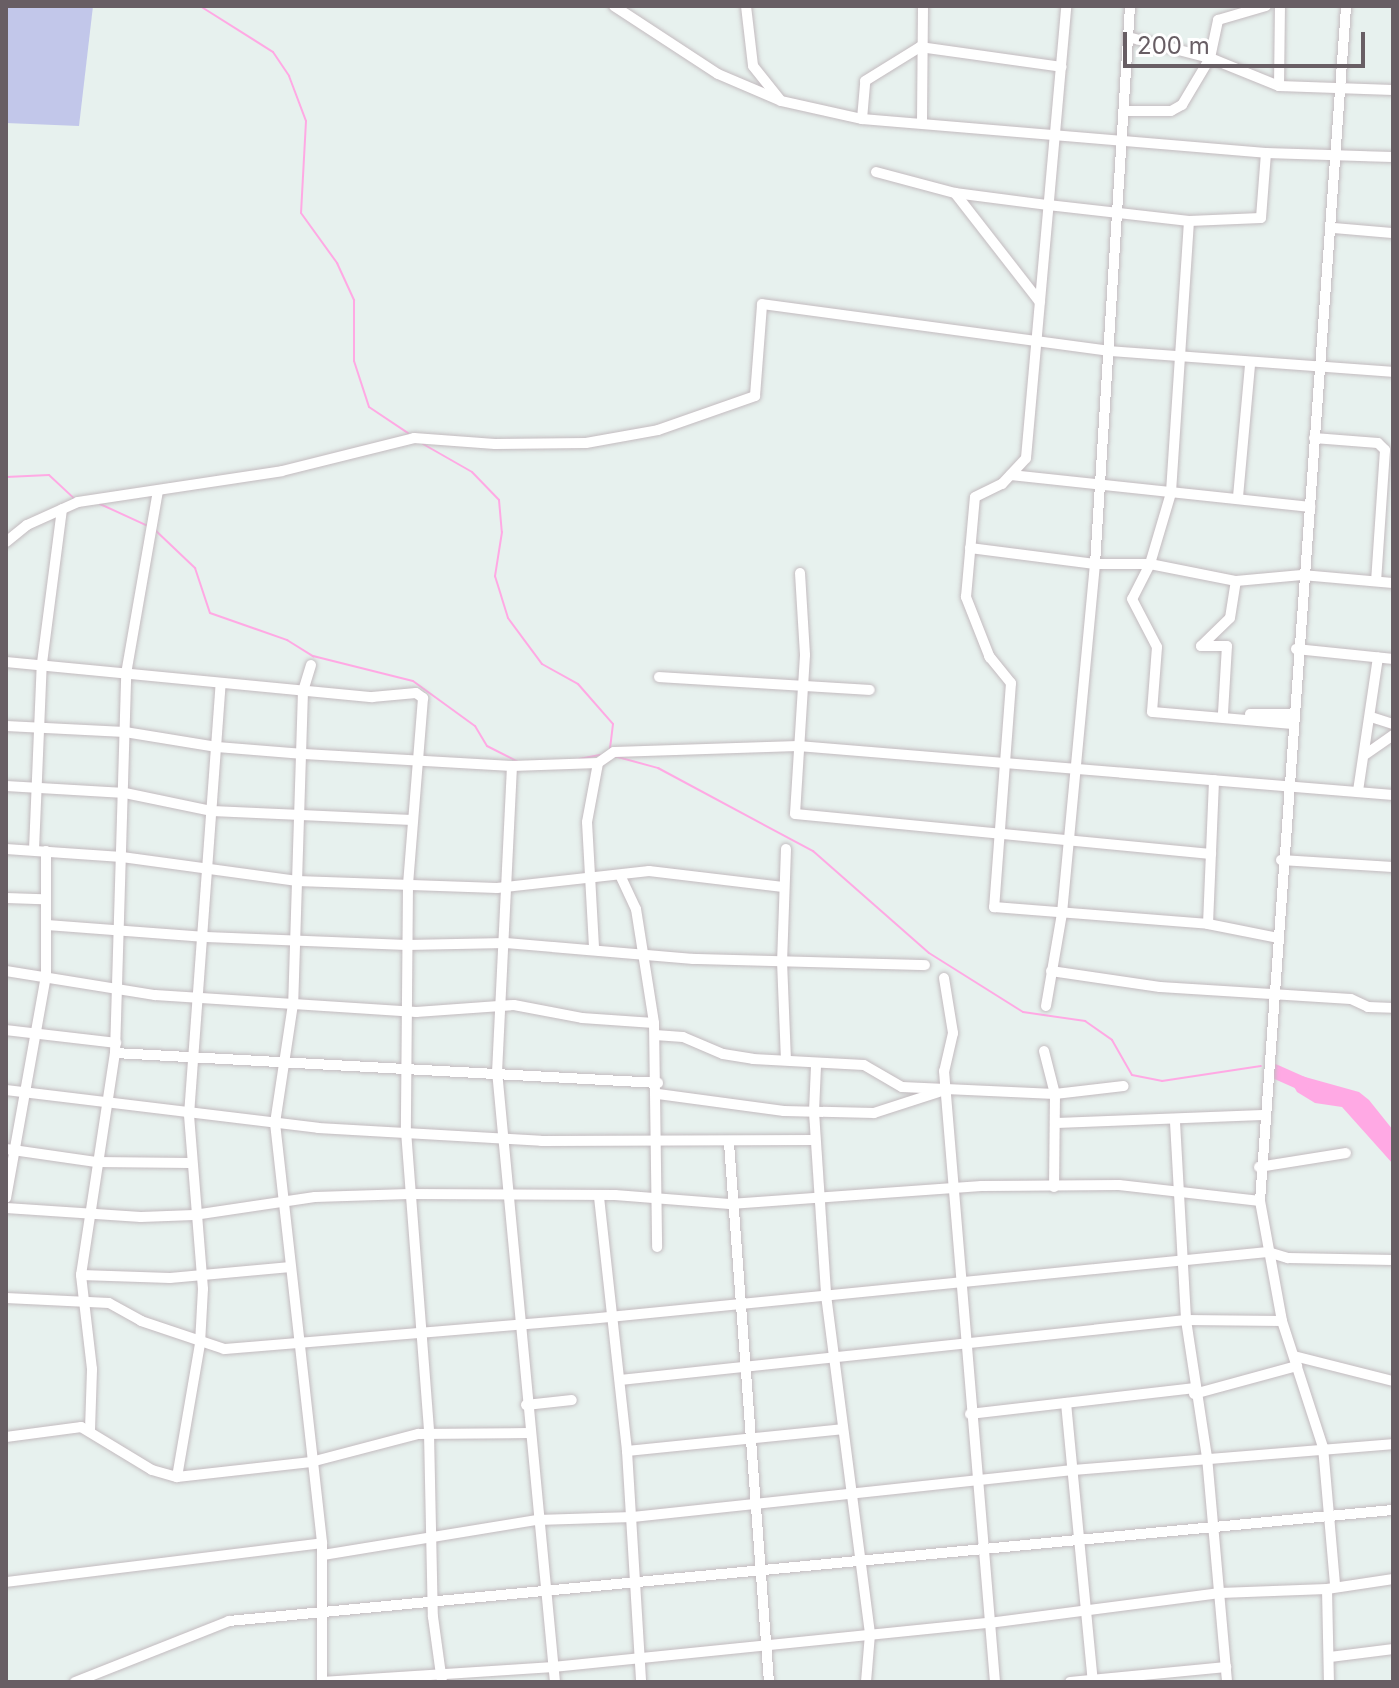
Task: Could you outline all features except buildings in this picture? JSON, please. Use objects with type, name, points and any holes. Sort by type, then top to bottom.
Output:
[{"type":"street","points":[[614,6],[718,74],[781,101],[862,119],[922,121],[1052,137],[1266,153],[1393,157]]},
{"type":"street","points":[[746,6],[753,66],[781,101]]},
{"type":"street","points":[[922,121],[920,47],[923,6]]},
{"type":"street","points":[[1066,6],[1026,458],[1011,475],[975,497],[966,597],[990,657],[1011,683],[1008,767],[997,834],[994,907],[1208,924],[1278,938]]},
{"type":"street","points":[[1046,1006],[1062,913],[1102,482],[1116,212],[1127,111],[1130,6]]},
{"type":"street","points":[[1127,111],[1171,111],[1182,105],[1210,58],[1218,20],[1266,6]]},
{"type":"street","points":[[1279,86],[1280,6]]},
{"type":"street","points":[[1329,1682],[1331,1586],[1323,1447],[1282,1321],[1260,1201],[1259,1167],[1276,996],[1281,860],[1294,719],[1302,575],[1333,228],[1346,6]]},
{"type":"street","points":[[1128,37],[1210,58],[1279,86],[1393,90]]},
{"type":"street","points":[[862,119],[865,81],[920,47],[1062,67]]},
{"type":"street","points":[[876,172],[955,193],[1048,205],[1189,221],[1261,218],[1266,153]]},
{"type":"street","points":[[955,193],[1040,302]]},
{"type":"street","points":[[1152,712],[1157,647],[1132,599],[1150,564],[1171,493],[1189,221]]},
{"type":"street","points":[[1333,228],[1393,233]]},
{"type":"street","points":[[6,542],[27,525],[62,509],[282,471],[414,438],[586,443],[658,430],[755,396],[762,304],[1109,351],[1250,364],[1393,372]]},
{"type":"street","points":[[1238,497],[1250,364]]},
{"type":"street","points":[[1314,438],[1383,447],[1376,581]]},
{"type":"street","points":[[1011,475],[1102,482],[1171,493],[1238,497],[1310,507]]},
{"type":"street","points":[[90,1430],[93,1378],[81,1275],[96,1162],[110,1105],[116,1048],[126,674],[158,491]]},
{"type":"street","points":[[34,850],[42,663],[62,509]]},
{"type":"street","points":[[1381,517],[1393,518]]},
{"type":"street","points":[[970,548],[1095,564],[1150,564],[1236,581],[1302,575],[1393,583]]},
{"type":"street","points":[[800,573],[805,655],[795,814],[1211,854]]},
{"type":"street","points":[[1223,713],[1227,646],[1201,646],[1230,618],[1236,581]]},
{"type":"street","points":[[1296,649],[1393,659]]},
{"type":"street","points":[[1358,791],[1366,754],[1378,657]]},
{"type":"street","points":[[6,662],[42,663],[303,691],[420,695],[421,760],[412,820],[408,884],[406,1131],[418,1332],[429,1433],[434,1539],[433,1605],[441,1679]]},
{"type":"street","points":[[311,665],[303,691],[304,754],[298,818],[293,1004],[280,1065],[275,1123],[322,1543],[323,1682],[441,1679],[640,1656],[989,1623],[1220,1593],[1393,1579]]},
{"type":"street","points":[[659,677],[870,690]]},
{"type":"street","points":[[177,1477],[200,1344],[202,1276],[194,1215],[189,1115],[206,937],[221,684]]},
{"type":"street","points":[[1152,712],[1223,713],[1294,719]]},
{"type":"street","points":[[1152,712],[1294,719]]},
{"type":"street","points":[[1371,717],[1393,724]]},
{"type":"street","points":[[6,726],[125,732],[217,747],[304,754],[512,766],[598,763],[614,752],[798,746],[1008,767],[1393,795]]},
{"type":"street","points":[[1366,754],[1393,735]]},
{"type":"street","points":[[594,947],[587,822],[598,763]]},
{"type":"street","points":[[512,766],[509,887],[497,1071],[543,1594],[555,1682]]},
{"type":"street","points":[[1208,924],[1214,780]]},
{"type":"street","points":[[6,786],[125,793],[212,811],[298,818],[412,820]]},
{"type":"street","points":[[6,849],[122,857],[208,872],[297,881],[509,887],[649,871],[783,887]]},
{"type":"street","points":[[786,849],[782,961],[786,1059]]},
{"type":"street","points":[[6,1198],[11,1150],[38,1034],[46,976],[47,925],[43,899],[46,851]]},
{"type":"street","points":[[1281,860],[1393,867]]},
{"type":"street","points":[[620,875],[636,909],[654,1029],[658,1088],[657,1247]]},
{"type":"street","points":[[6,898],[43,899]]},
{"type":"street","points":[[47,925],[206,937],[407,945],[506,943],[782,961],[925,965]]},
{"type":"street","points":[[6,971],[117,990],[200,998],[406,1010],[503,1005],[654,1029],[723,1054],[786,1059],[816,1066],[864,1065],[902,1087],[1055,1094],[1124,1086]]},
{"type":"street","points":[[1051,971],[1160,987],[1351,999],[1368,1007],[1393,1008]]},
{"type":"street","points":[[944,978],[953,1033],[944,1071],[970,1414],[995,1682]]},
{"type":"street","points":[[6,1030],[116,1048],[280,1065],[406,1072],[497,1071],[658,1088],[687,1101],[814,1112],[874,1113],[947,1089]]},
{"type":"street","points":[[1044,1051],[1055,1094],[1054,1187]]},
{"type":"street","points":[[816,1066],[815,1140],[826,1295],[870,1634],[866,1682]]},
{"type":"street","points":[[6,1090],[189,1115],[275,1123],[502,1137],[658,1142],[815,1140]]},
{"type":"street","points":[[1055,1123],[1175,1122],[1264,1115]]},
{"type":"street","points":[[1175,1122],[1186,1320],[1194,1391],[1207,1457],[1227,1682]]},
{"type":"street","points":[[729,1143],[730,1204],[769,1682]]},
{"type":"street","points":[[11,1150],[96,1162],[190,1163]]},
{"type":"street","points":[[1259,1167],[1346,1153]]},
{"type":"street","points":[[6,1208],[89,1216],[194,1215],[284,1201],[409,1194],[658,1198],[730,1204],[819,1195],[1119,1185],[1260,1201]]},
{"type":"street","points":[[599,1197],[633,1517],[641,1682]]},
{"type":"street","points":[[6,1298],[109,1303],[200,1344],[224,1349],[613,1316],[1268,1252],[1288,1258],[1393,1260]]},
{"type":"street","points":[[81,1275],[202,1276],[290,1267]]},
{"type":"street","points":[[620,1380],[743,1368],[832,1355],[1186,1320],[1282,1321]]},
{"type":"street","points":[[970,1414],[1194,1391],[1295,1361],[1393,1381]]},
{"type":"street","points":[[526,1405],[572,1400]]},
{"type":"street","points":[[1066,1403],[1092,1681]]},
{"type":"street","points":[[6,1437],[71,1426],[90,1430],[152,1470],[177,1477],[311,1462],[429,1433],[529,1433]]},
{"type":"street","points":[[627,1451],[842,1429]]},
{"type":"street","points":[[323,1555],[537,1520],[633,1517],[1207,1457],[1393,1444]]},
{"type":"street","points":[[75,1682],[229,1621],[433,1605],[859,1562],[983,1546],[1393,1510]]},
{"type":"street","points":[[6,1582],[322,1543]]},
{"type":"street","points":[[1330,1657],[1393,1649]]},
{"type":"street","points":[[1070,1682],[1226,1667]]},
{"type":"shaded area","points":[[6,6],[93,6],[79,126],[6,123]]},
{"type":"shaded area","points":[[1298,1075],[1359,1092],[1369,1100],[1393,1130],[1393,1164],[1342,1107],[1315,1103],[1297,1092],[1288,1076]]},
{"type":"waterway","points":[[200,6],[273,52],[289,76],[306,121],[301,213],[337,263],[354,300],[354,361],[369,407],[408,433]]},
{"type":"waterway","points":[[423,444],[472,472],[499,500],[502,532],[495,576],[508,618],[542,664],[578,684],[613,724],[610,749]]},
{"type":"waterway","points":[[6,477],[49,475],[75,499]]},
{"type":"waterway","points":[[100,504],[148,526]]},
{"type":"waterway","points":[[154,529],[195,568],[210,613],[287,640],[313,656],[413,681],[475,726],[487,746],[517,761]]},
{"type":"waterway","points":[[579,759],[600,755]]},
{"type":"waterway","points":[[614,756],[658,768],[813,851],[929,953],[1023,1012],[1085,1021],[1112,1040],[1132,1075],[1162,1081],[1261,1066]]},
{"type":"waterway","points":[[1274,1071],[1303,1084]]}]
